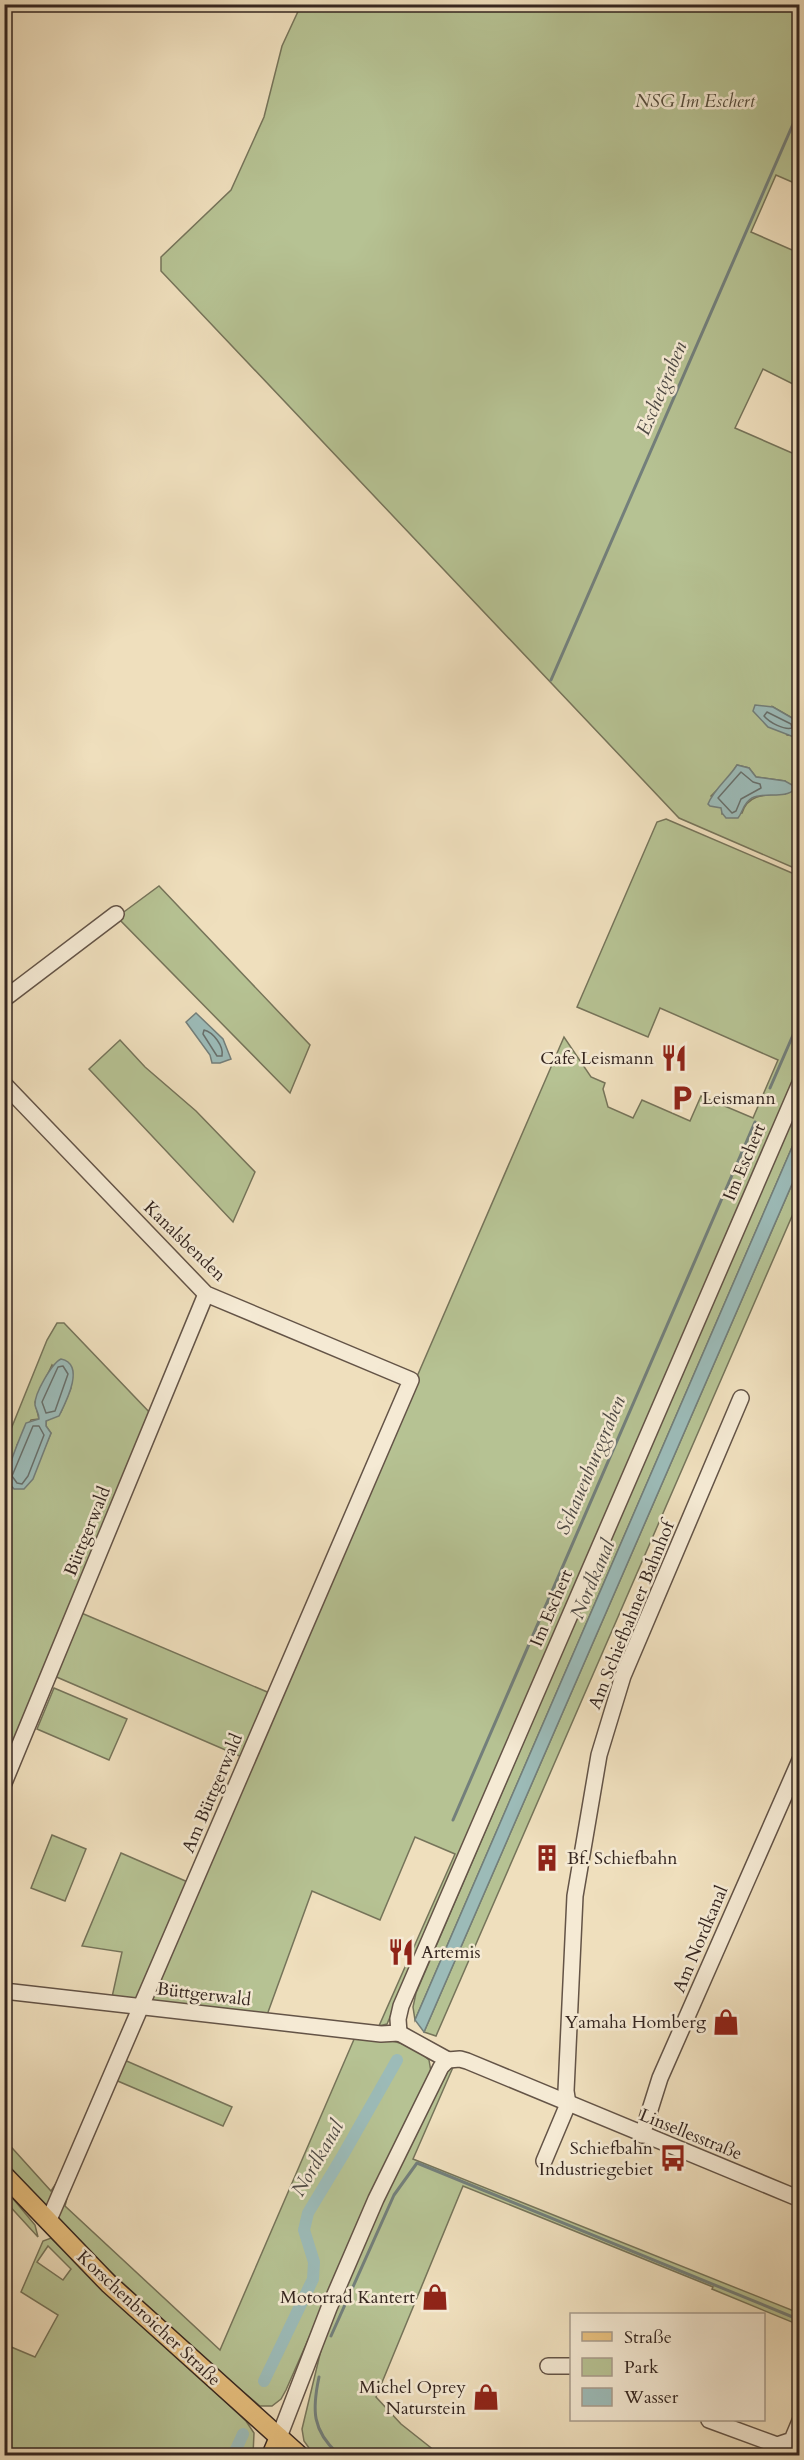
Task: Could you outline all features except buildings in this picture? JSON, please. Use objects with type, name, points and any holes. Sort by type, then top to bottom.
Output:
[{"type":"main road","name":"Korschenbroicher Straße","points":[[4,2175],[109,2284],[300,2456]]},
{"type":"main road","points":[[271,2456],[279,2437]]},
{"type":"street","points":[[4,999],[116,914]]},
{"type":"street","name":"Im Eschert","points":[[399,2033],[398,2019],[401,2006],[800,1083]]},
{"type":"street","name":"Kanalsbenden","points":[[4,1084],[206,1294],[411,1380]]},
{"type":"street","name":"Büttgerwald","points":[[4,1783],[206,1294]]},
{"type":"street","name":"Am Büttgerwald","points":[[48,2222],[411,1380]]},
{"type":"street","name":"Am Schiefbahner Bahnhof","points":[[568,2104],[566,2091],[575,1896],[599,1755],[624,1676],[741,1398]]},
{"type":"street","name":"Am Nordkanal","points":[[642,2135],[660,2078],[800,1760]]},
{"type":"street","name":"Büttgerwald","points":[[4,1990],[381,2034],[399,2033]]},
{"type":"street","points":[[279,2437],[343,2275],[376,2199],[441,2067],[448,2060],[399,2033]]},
{"type":"street","name":"Linsellesstraße","points":[[448,2060],[467,2061],[800,2199]]},
{"type":"street","points":[[544,2161],[568,2104]]},
{"type":"street","points":[[548,2366],[570,2366]]},
{"type":"street","points":[[712,2421],[777,2445],[792,2440],[800,2421]]},
{"type":"green space","name":"NSG Im Eschert","points":[[301,5],[799,5],[799,185],[776,175],[751,232],[799,253],[799,387],[763,369],[735,428],[799,456],[799,722],[773,707],[787,735],[796,736],[799,739],[799,870],[679,818],[161,271],[161,257],[231,190],[264,117],[282,46]],"holes":[[[737,765],[749,768],[756,777],[785,781],[785,794],[759,796],[753,798],[742,813],[722,814],[722,808],[711,796],[728,779]]]},
{"type":"green space","points":[[666,819],[799,876],[799,1069],[387,2024],[379,2026],[455,1854],[415,1837],[380,1920],[312,1891],[267,2015],[150,2001],[148,1998],[564,1037],[591,1077],[605,1083],[603,1089],[608,1107],[633,1118],[642,1100],[690,1121],[701,1096],[753,1118],[778,1060],[660,1008],[648,1037],[577,1007],[657,822]]},
{"type":"green space","points":[[159,886],[310,1045],[290,1093],[117,917]]},
{"type":"green space","points":[[120,1040],[145,1067],[196,1111],[255,1172],[233,1222],[89,1069]]},
{"type":"green space","points":[[799,1099],[799,1131],[415,2020],[413,2007],[416,1993]]},
{"type":"green space","points":[[799,1168],[799,1200],[436,2036],[424,2032]]},
{"type":"green space","points":[[57,1323],[64,1323],[152,1415],[5,1774],[5,1444],[47,1340]],"holes":[[[52,1365],[71,1388],[61,1412],[46,1421],[46,1426],[51,1433],[40,1458],[9,1467],[15,1456],[17,1445],[31,1420],[39,1419],[35,1402]]]},
{"type":"green space","points":[[79,1612],[272,1694],[244,1758],[52,1675]]},
{"type":"green space","points":[[54,1688],[127,1719],[109,1760],[37,1729]]},
{"type":"green space","points":[[52,1835],[86,1849],[65,1901],[31,1888]]},
{"type":"green space","points":[[121,1853],[190,1883],[140,2000],[112,1997],[122,1952],[82,1946]]},
{"type":"green space","points":[[355,2037],[386,2040],[413,2048],[429,2060],[431,2072],[388,2158],[286,2390],[281,2399],[272,2406],[260,2406],[208,2362],[60,2225],[57,2216],[75,2166],[65,2206],[220,2350]]},
{"type":"green space","points":[[122,2059],[232,2107],[223,2126],[113,2079]]},
{"type":"green space","points":[[454,2065],[413,2159],[799,2313],[799,2325],[712,2289],[713,2287],[463,2186],[376,2397],[401,2424],[440,2455],[314,2455],[304,2441],[302,2429],[321,2350],[333,2315],[400,2163],[447,2070]]},
{"type":"green space","points":[[4,2139],[51,2191],[69,2164],[55,2196],[44,2207],[5,2162]]},
{"type":"green space","points":[[5,2189],[35,2225],[38,2237],[5,2201]]},
{"type":"green space","points":[[51,2238],[246,2421],[254,2433],[253,2455],[5,2455],[4,2344],[35,2357],[58,2315],[21,2292],[43,2241]],"holes":[[[48,2246],[71,2269],[63,2280],[37,2262]]]},
{"type":"water","points":[[755,705],[773,707],[799,722],[799,739],[768,727],[753,711]]},
{"type":"water","points":[[737,765],[749,768],[756,777],[785,781],[795,789],[785,794],[752,798],[747,802],[738,818],[726,818],[721,808],[708,804]]},
{"type":"water","points":[[196,1013],[223,1039],[231,1059],[212,1063],[210,1055],[186,1022]]},
{"type":"water","points":[[799,1131],[799,1168],[424,2032],[415,2020]]},
{"type":"water","points":[[61,1359],[68,1362],[72,1368],[73,1376],[69,1393],[59,1416],[46,1421],[46,1426],[51,1433],[33,1479],[24,1489],[14,1489],[7,1481],[7,1476],[14,1453],[26,1423],[39,1419],[35,1405],[37,1394],[49,1372]]},
{"type":"waterway","name":"Eschetgraben","points":[[551,680],[800,108]]},
{"type":"waterway","name":"Schauenburggraben","points":[[770,1088],[800,1019]]},
{"type":"waterway","name":"Schauenburggraben","points":[[453,1820],[755,1122]]},
{"type":"waterway","name":"Nordkanal","points":[[264,2381],[313,2279],[314,2262],[304,2230],[308,2213],[397,2060]]},
{"type":"waterway","points":[[331,2336],[394,2195],[417,2163],[800,2320]]},
{"type":"waterway","points":[[319,2377],[315,2400],[316,2419],[323,2436],[338,2454]]},
{"type":"waterway","name":"Nordkanal","points":[[233,2456],[243,2434]]},
{"type":"place","name":"Cafe Leismann","points":[[674,1058]]},
{"type":"place","name":"Leismann","points":[[682,1098]]},
{"type":"place","name":"Bf. Schiefbahn","points":[[547,1858]]},
{"type":"place","name":"Artemis","points":[[401,1952]]},
{"type":"place","name":"Yamaha Homberg","points":[[726,2022]]},
{"type":"place","name":"Schiefbahn Industriegebiet","points":[[673,2158]]},
{"type":"place","name":"Motorrad Kantert","points":[[435,2297]]},
{"type":"place","name":"Michel Oprey Naturstein","points":[[486,2397]]}]
